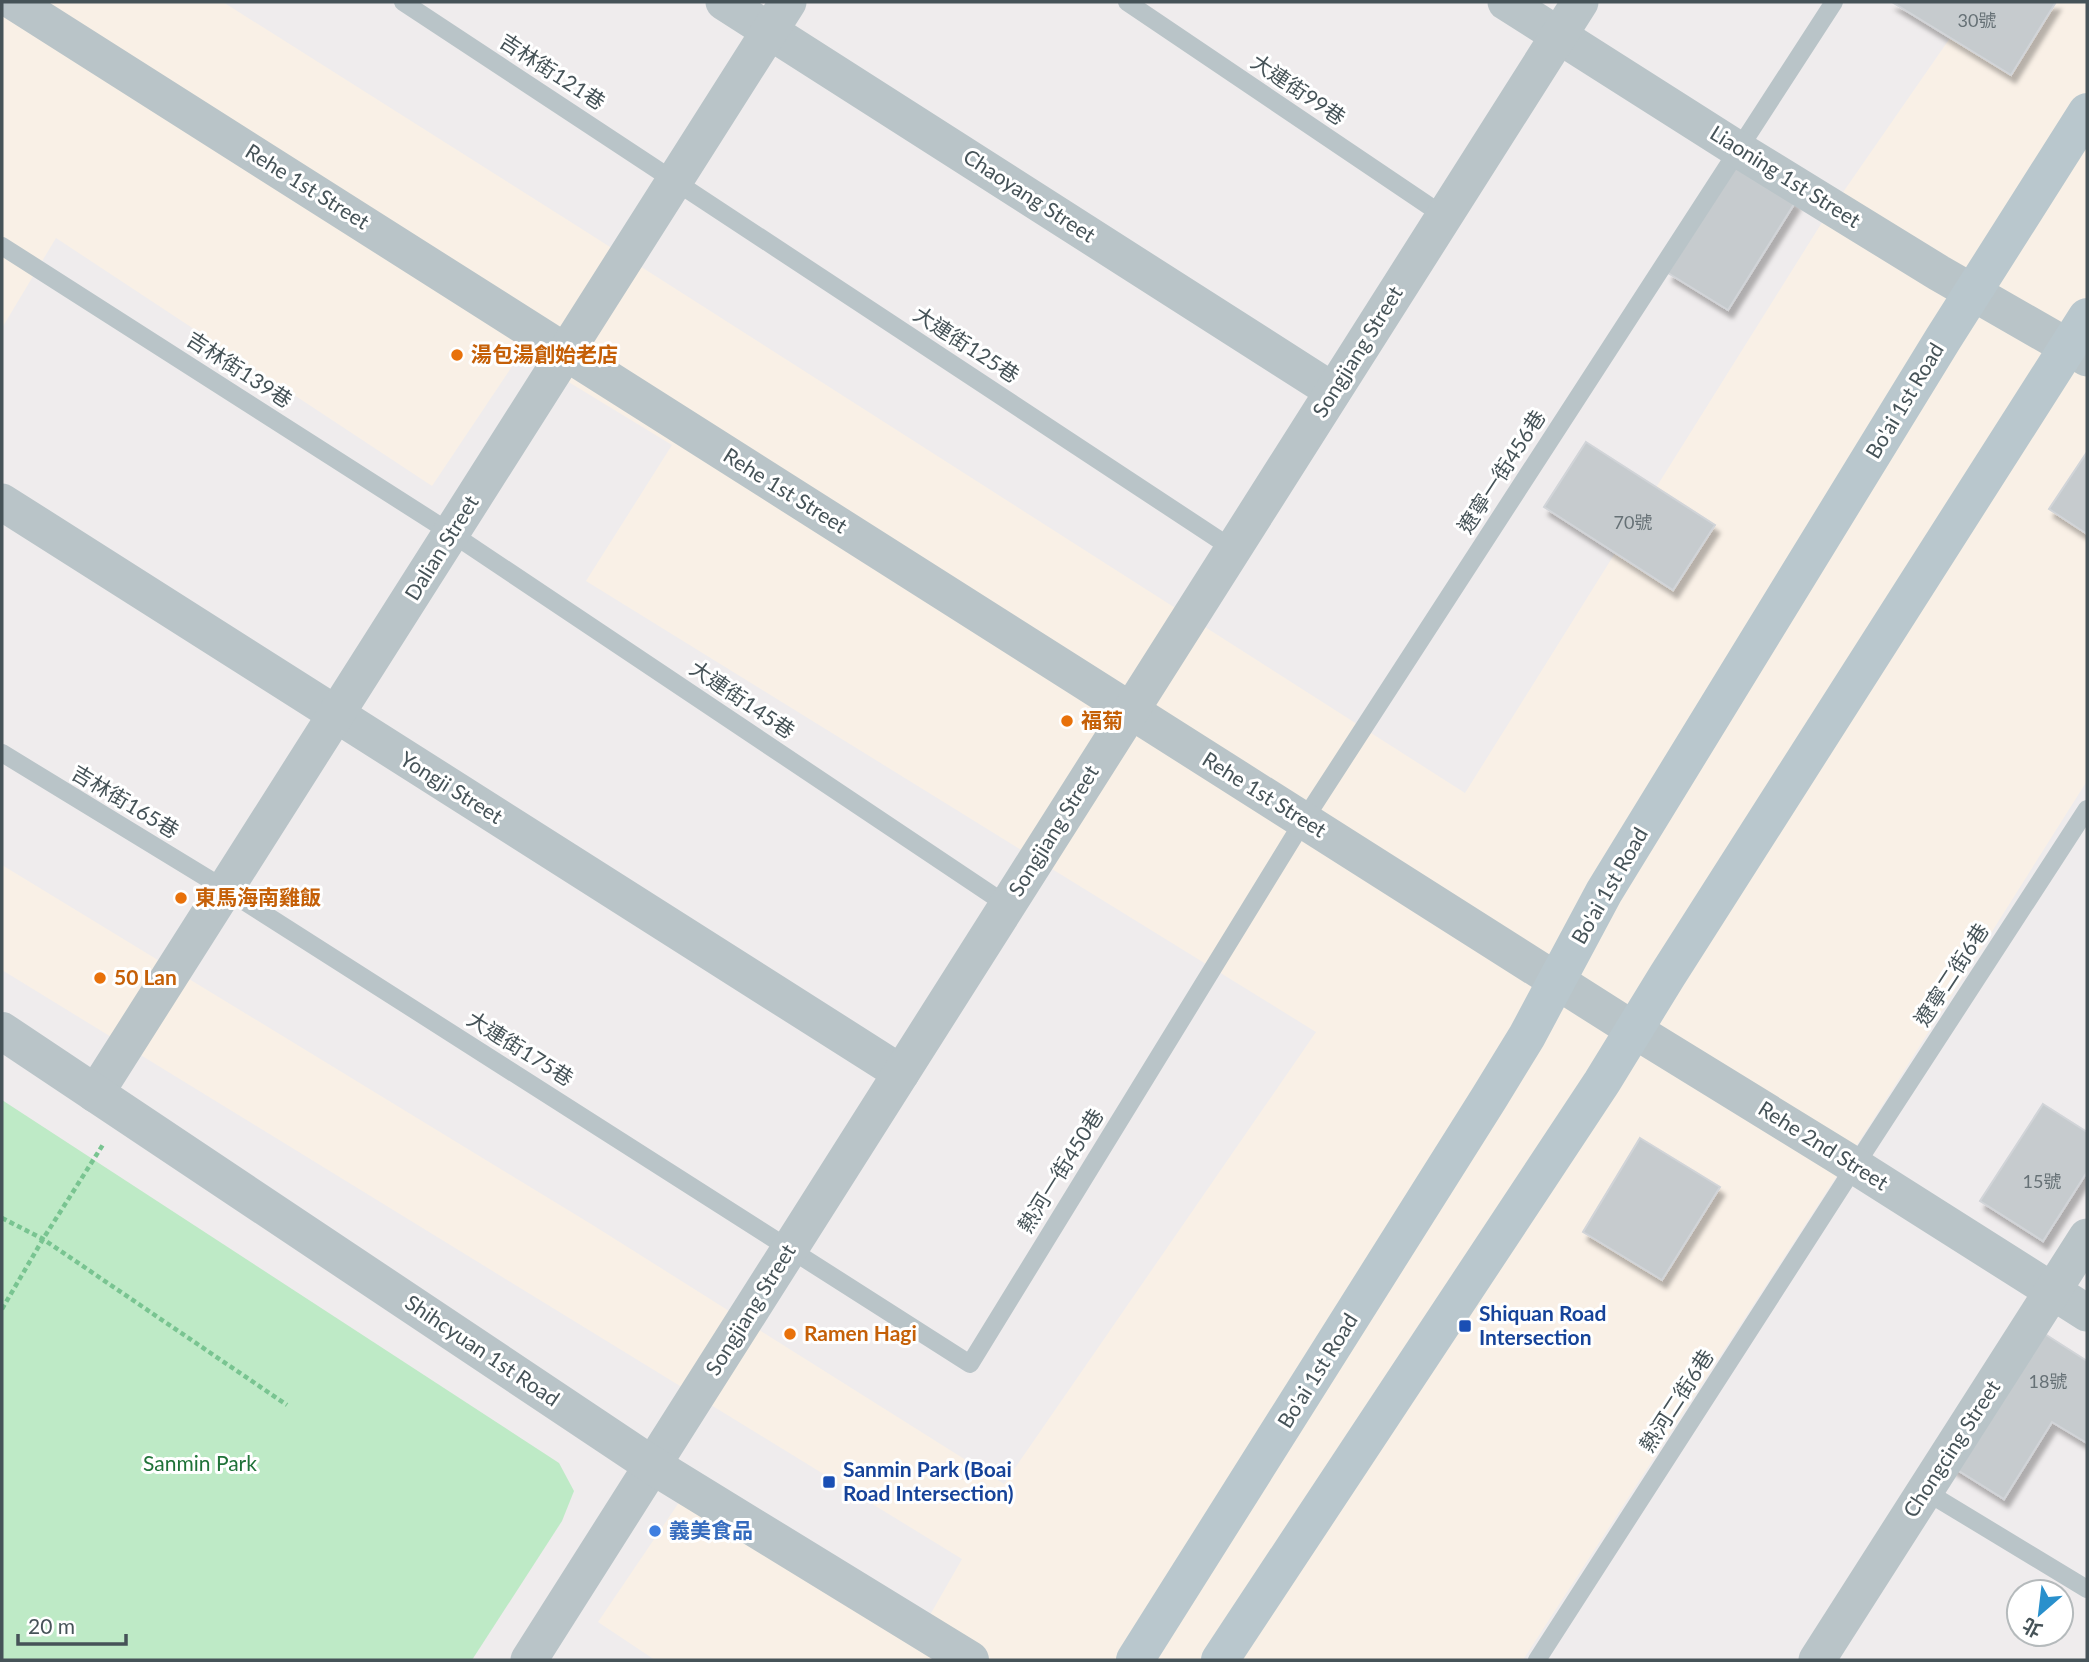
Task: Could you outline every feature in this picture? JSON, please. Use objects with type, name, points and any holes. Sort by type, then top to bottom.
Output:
[{"type":"main road","name":"Bo'ai 1st Road","points":[[1135,1660],[1489,1098],[1527,1036],[1604,892],[2087,112]]},
{"type":"main road","points":[[1220,1660],[1602,1082],[2081,340]]},
{"type":"street","points":[[2,11],[8,2]]},
{"type":"street","name":"Rehe 1st Street","points":[[15,2],[1556,981]]},
{"type":"street","name":"Chaoyang Street","points":[[724,2],[779,16],[1333,391]]},
{"type":"street","name":"Liaoning 1st Street","points":[[1506,2],[1739,150],[1973,293],[2081,340]]},
{"type":"street","name":"Songjiang Street","points":[[529,1660],[1580,2]]},
{"type":"street","name":"Dalian Street","points":[[95,1094],[779,16]]},
{"type":"street","name":"Yongji Street","points":[[2,502],[901,1073]]},
{"type":"street","name":"Rehe 2nd Street","points":[[1556,981],[2087,1313]]},
{"type":"street","name":"Shihcyuan 1st Road","points":[[2,1031],[652,1465],[970,1660]]},
{"type":"street","name":"Chongcing Street","points":[[1822,1658],[2087,1237]]},
{"type":"lane","name":"吉林街121巷","points":[[403,2],[675,180]]},
{"type":"lane","name":"大連街99巷","points":[[1127,2],[1444,216]]},
{"type":"lane","name":"遼寧一街456巷","points":[[1304,820],[1833,2]]},
{"type":"lane","name":"大連街125巷","points":[[675,180],[1233,549]]},
{"type":"lane","name":"吉林街139巷","points":[[2,246],[451,533]]},
{"type":"lane","name":"大連街145巷","points":[[451,533],[1007,905]]},
{"type":"lane","name":"吉林街165巷","points":[[2,753],[225,890]]},
{"type":"lane","name":"遼寧二街6巷","points":[[1855,1166],[2087,809]]},
{"type":"lane","name":"熱河一街450巷","points":[[790,1248],[970,1364],[1304,820]]},
{"type":"lane","name":"大連街175巷","points":[[225,890],[790,1248]]},
{"type":"lane","name":"熱河二街6巷","points":[[1537,1660],[1855,1166]]},
{"type":"lane","points":[[1925,1491],[2087,1589]]},
{"type":"path","points":[[2,1309],[105,1141]]},
{"type":"path","points":[[2,1218],[43,1239],[287,1405]]},
{"type":"shaded area","points":[[2,2],[223,2],[1465,793],[1821,224],[1966,15],[1946,2],[2087,2],[2087,781],[1866,1131],[1523,1660],[655,1660],[598,1622],[682,1498],[914,1643],[962,1559],[2,970],[2,865],[591,1224],[1004,1484],[1316,1032],[586,581],[672,445],[521,353],[432,486],[56,238],[2,328]]},
{"type":"green space","name":"Sanmin Park","points":[[2,1100],[559,1463],[574,1491],[562,1521],[472,1660],[2,1660]]},
{"type":"building","points":[[1892,2],[2056,2],[2011,75]]},
{"type":"building","points":[[1736,164],[1796,201],[1728,310],[1668,273]]},
{"type":"building","points":[[1586,442],[1715,525],[1673,590],[1544,507]]},
{"type":"building","points":[[2087,452],[2087,534],[2049,509]]},
{"type":"building","points":[[2043,1104],[2087,1132],[2087,1172],[2043,1241],[1980,1201]]},
{"type":"building","points":[[1640,1138],[1720,1187],[1662,1280],[1583,1232]]},
{"type":"building","points":[[2037,1329],[2087,1361],[2087,1443],[2052,1422],[2004,1499],[1951,1466]]},
{"type":"place","name":"湯包湯創始老店","points":[[457,355]]},
{"type":"place","name":"福菊","points":[[1067,721]]},
{"type":"place","name":"東馬海南雞飯","points":[[181,898]]},
{"type":"place","name":"50 Lan","points":[[100,978]]},
{"type":"place","name":"Shiquan Road Intersection","points":[[1465,1326]]},
{"type":"place","name":"Ramen Hagi","points":[[790,1334]]},
{"type":"place","name":"Sanmin Park (Boai Road Intersection)","points":[[829,1482]]},
{"type":"place","name":"義美食品","points":[[655,1531]]}]
